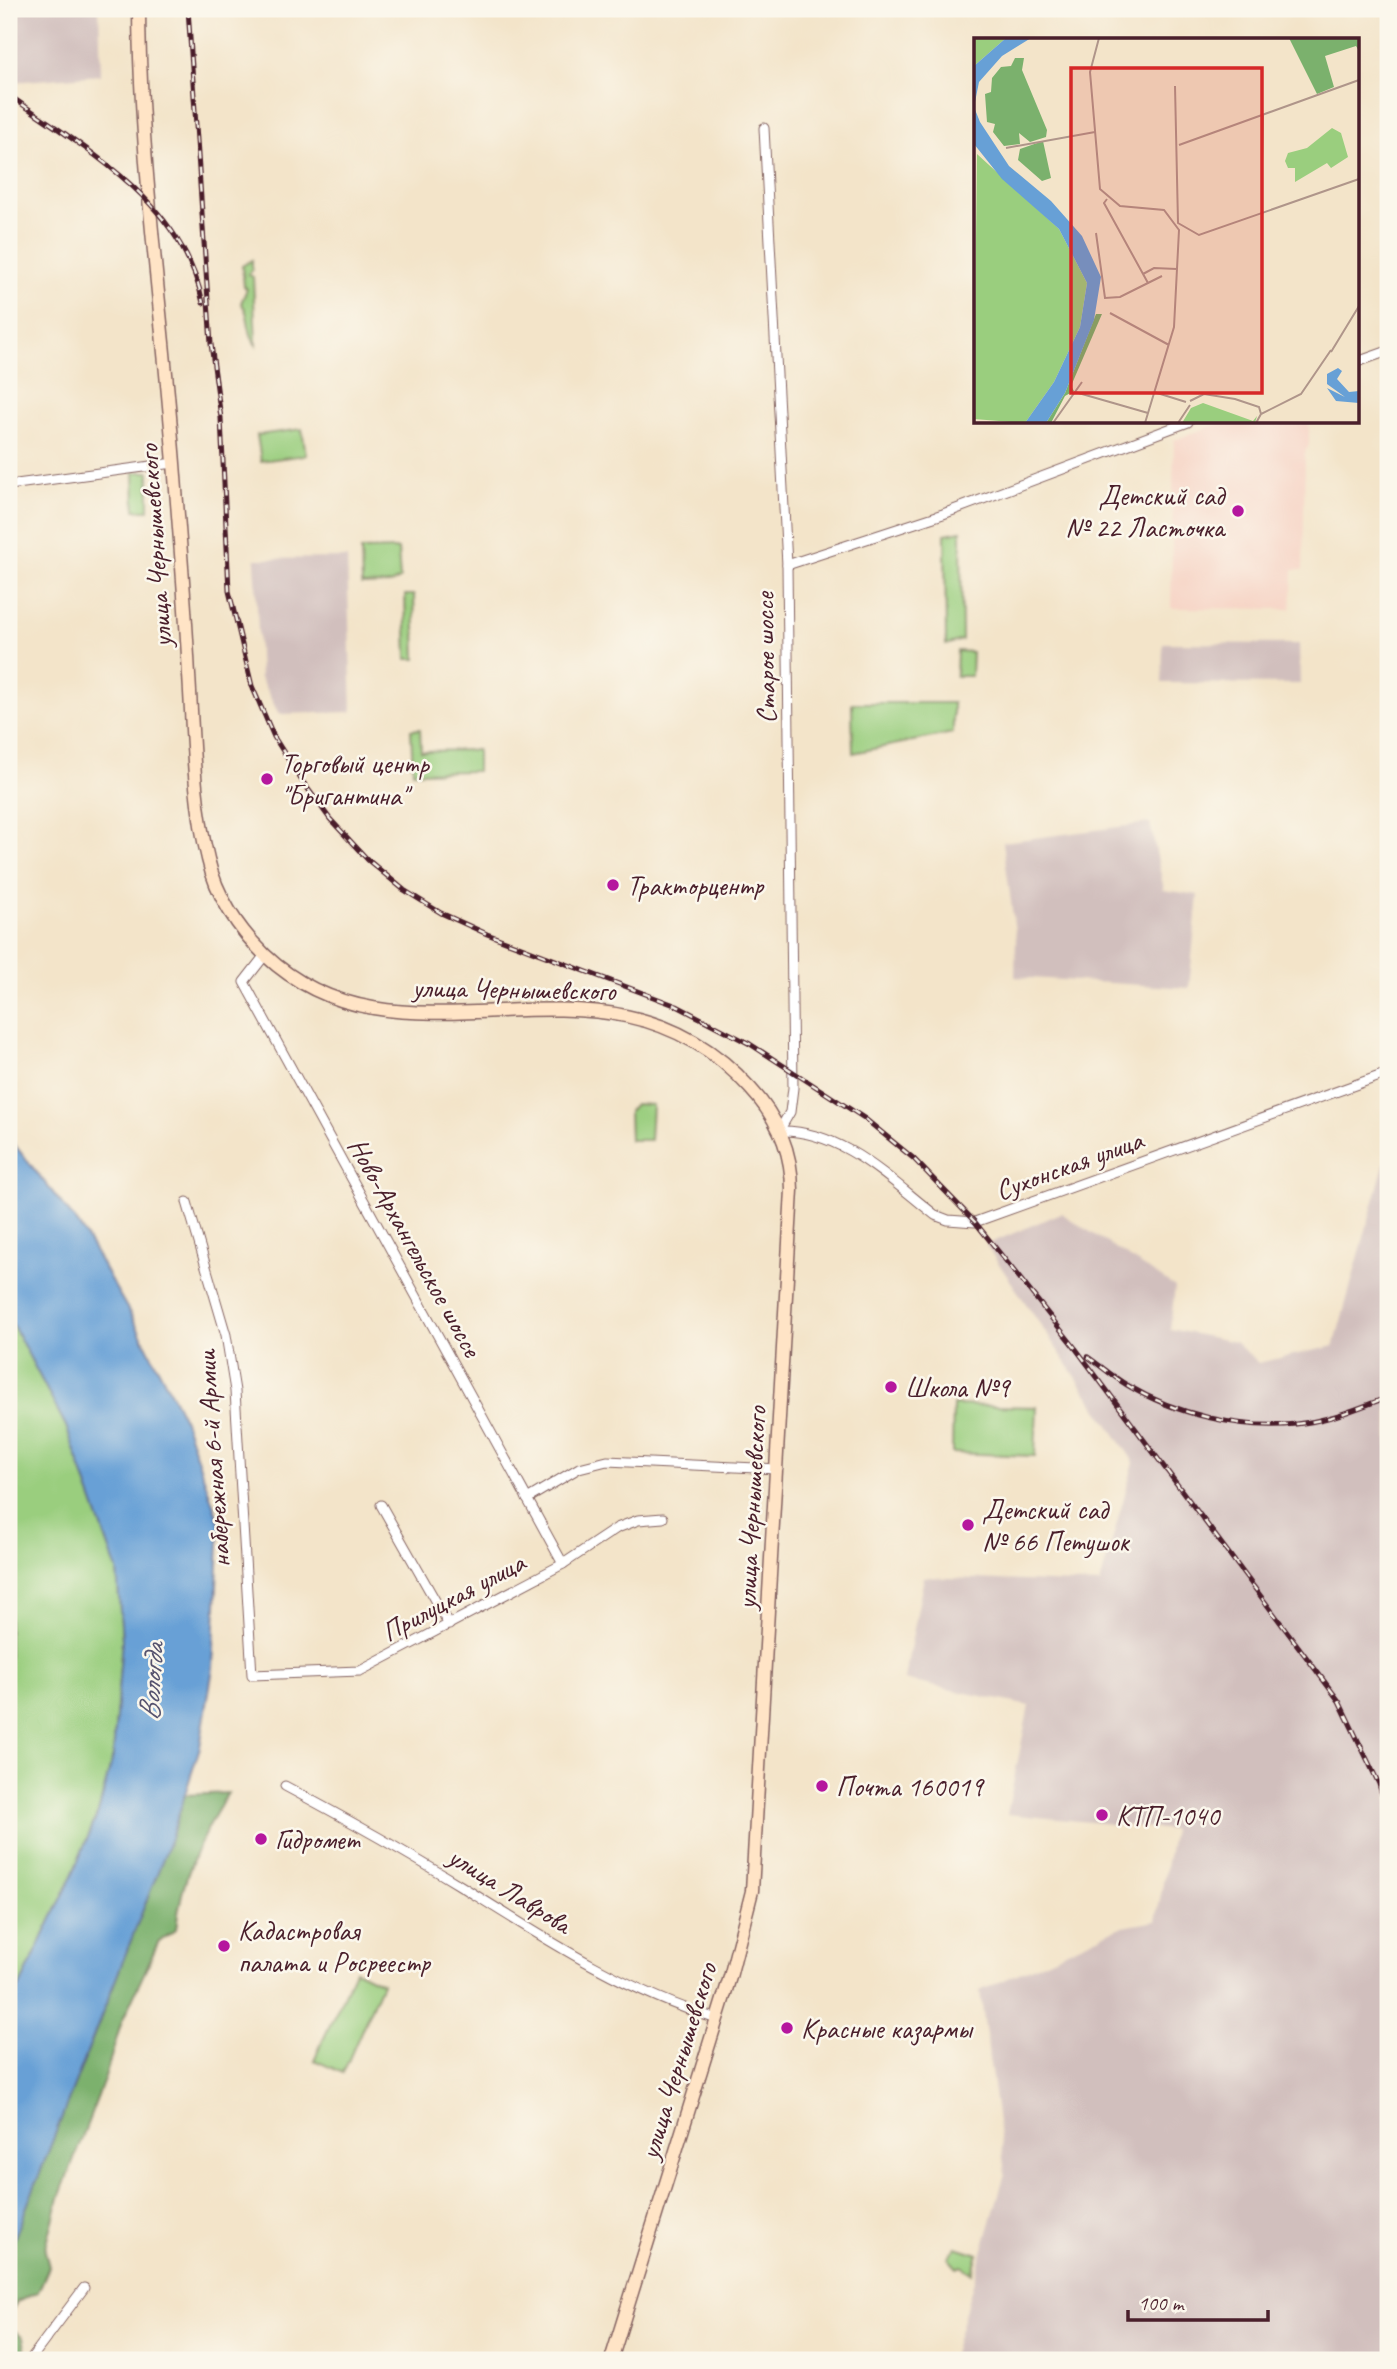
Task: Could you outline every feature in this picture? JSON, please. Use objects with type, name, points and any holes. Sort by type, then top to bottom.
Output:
[{"type":"main road","name":"улица Чернышевского","points":[[139,9],[141,83],[202,832],[209,864],[227,906],[241,928],[265,955],[294,978],[331,997],[361,1007],[422,1013],[571,1008],[606,1010],[641,1018],[681,1033],[720,1058],[760,1099],[779,1130],[788,1153],[792,1189],[752,1891],[717,2019],[612,2360]]},
{"type":"street","points":[[764,128],[787,565]]},
{"type":"street","points":[[1358,362],[1388,351]]},
{"type":"street","name":"Старое шоссе","points":[[779,1130],[790,1112],[793,1088],[787,565],[943,514],[1183,424]]},
{"type":"street","points":[[9,485],[174,463]]},
{"type":"street","name":"Ново-Архангельское шоссе","points":[[265,955],[244,982],[564,1564]]},
{"type":"street","name":"Сухонская улица","points":[[779,1130],[796,1130],[832,1139],[935,1214],[948,1220],[975,1222],[1388,1073]]},
{"type":"street","name":"набережная 6-й Армии","points":[[187,1202],[226,1335],[235,1391],[252,1675]]},
{"type":"street","points":[[527,1499],[579,1468],[607,1461],[778,1469]]},
{"type":"street","points":[[381,1505],[449,1625]]},
{"type":"street","name":"Прилуцкая улица","points":[[252,1675],[360,1671],[564,1564],[617,1528],[638,1520],[663,1518]]},
{"type":"street","name":"улица Лаврова","points":[[285,1786],[384,1839],[600,1972],[642,1992],[717,2019]]},
{"type":"street","points":[[30,2360],[84,2288]]},
{"type":"shaded area","points":[[9,9],[99,9],[101,75],[12,82]]},
{"type":"shaded area","name":"Детский сад № 22 Ласточка","points":[[1218,424],[1309,424],[1309,445],[1305,452],[1303,570],[1293,570],[1291,609],[1171,608],[1174,440]]},
{"type":"shaded area","points":[[347,558],[352,712],[279,714],[260,678],[255,559]]},
{"type":"shaded area","points":[[1163,643],[1299,644],[1300,684],[1162,683]]},
{"type":"shaded area","points":[[1150,823],[1164,890],[1198,895],[1189,988],[1015,977],[1016,939],[1003,842]]},
{"type":"shaded area","points":[[1385,1161],[1388,1172],[1388,2360],[951,2360],[1005,2173],[980,1991],[1118,1928],[1156,1921],[1173,1830],[1007,1814],[1029,1706],[904,1680],[924,1577],[1100,1584],[1134,1462],[986,1245],[1061,1213],[1175,1287],[1170,1329],[1235,1342],[1258,1363],[1334,1346]]},
{"type":"green space","points":[[252,260],[252,270],[248,274],[253,277],[256,345],[241,303],[247,289],[244,286],[242,266]]},
{"type":"green space","points":[[302,429],[306,455],[261,461],[257,435]]},
{"type":"green space","points":[[134,472],[149,472],[149,510],[135,510]]},
{"type":"green space","points":[[961,531],[962,640],[946,645],[945,534]]},
{"type":"green space","points":[[398,549],[400,579],[390,584],[362,585],[361,550]]},
{"type":"green space","points":[[405,595],[414,595],[416,659],[407,659]]},
{"type":"green space","points":[[957,651],[972,652],[971,676],[956,676]]},
{"type":"green space","points":[[852,703],[953,703],[953,733],[853,753]]},
{"type":"green space","points":[[420,729],[421,751],[477,750],[477,771],[413,772],[411,730]]},
{"type":"green space","points":[[635,1104],[652,1105],[650,1140],[630,1140],[629,1111]]},
{"type":"green space","points":[[9,1318],[66,1426],[117,1570],[122,1639],[113,1756],[98,1813],[68,1885],[9,2009]]},
{"type":"green space","points":[[953,1405],[1037,1407],[1035,1456],[952,1453]]},
{"type":"green space","points":[[228,1793],[194,1858],[182,1892],[176,1929],[158,1943],[122,2021],[104,2080],[59,2198],[45,2251],[49,2267],[38,2292],[17,2302],[9,2315],[9,2252],[171,1838],[185,1795]]},
{"type":"green space","points":[[355,1970],[382,1983],[343,2073],[314,2060]]},
{"type":"green space","points":[[956,2247],[978,2254],[972,2273],[961,2266],[957,2268],[948,2258]]},
{"type":"green space","points":[[9,2326],[23,2338],[26,2353],[9,2356]]},
{"type":"water","name":"Вологда","points":[[9,1138],[79,1225],[131,1315],[182,1415],[220,1524],[213,1668],[200,1747],[171,1838],[9,2252],[9,2009],[68,1885],[98,1813],[113,1756],[122,1639],[117,1570],[66,1426],[9,1318]]},
{"type":"railway","points":[[188,9],[211,344],[221,418],[229,591],[252,686],[274,737],[300,778],[330,819],[368,860],[404,890],[441,913],[487,934],[677,1006],[750,1044],[864,1118],[913,1158],[975,1222],[1076,1349],[1339,1701],[1379,1784],[1388,1815]]},
{"type":"railway","points":[[9,95],[99,158],[153,207],[175,235],[192,267],[203,303]]},
{"type":"railway","points":[[1088,1357],[1122,1382],[1166,1404],[1209,1418],[1253,1425],[1296,1424],[1320,1420],[1388,1397]]},
{"type":"place","name":"Детский сад № 22 Ласточка","points":[[1238,511]]},
{"type":"place","name":"Торговый центр \"Бригантина\"","points":[[267,779]]},
{"type":"place","name":"Тракторцентр","points":[[613,885]]},
{"type":"place","name":"Школа №9","points":[[891,1387]]},
{"type":"place","name":"Детский сад № 66 Петушок","points":[[968,1525]]},
{"type":"place","name":"Почта 160019","points":[[822,1786]]},
{"type":"place","name":"КТП-1040","points":[[1102,1815]]},
{"type":"place","name":"Гидромет","points":[[261,1839]]},
{"type":"place","name":"Кадастровая палата и Росреестр","points":[[224,1946]]},
{"type":"place","name":"Красные казармы","points":[[787,2028]]}]
